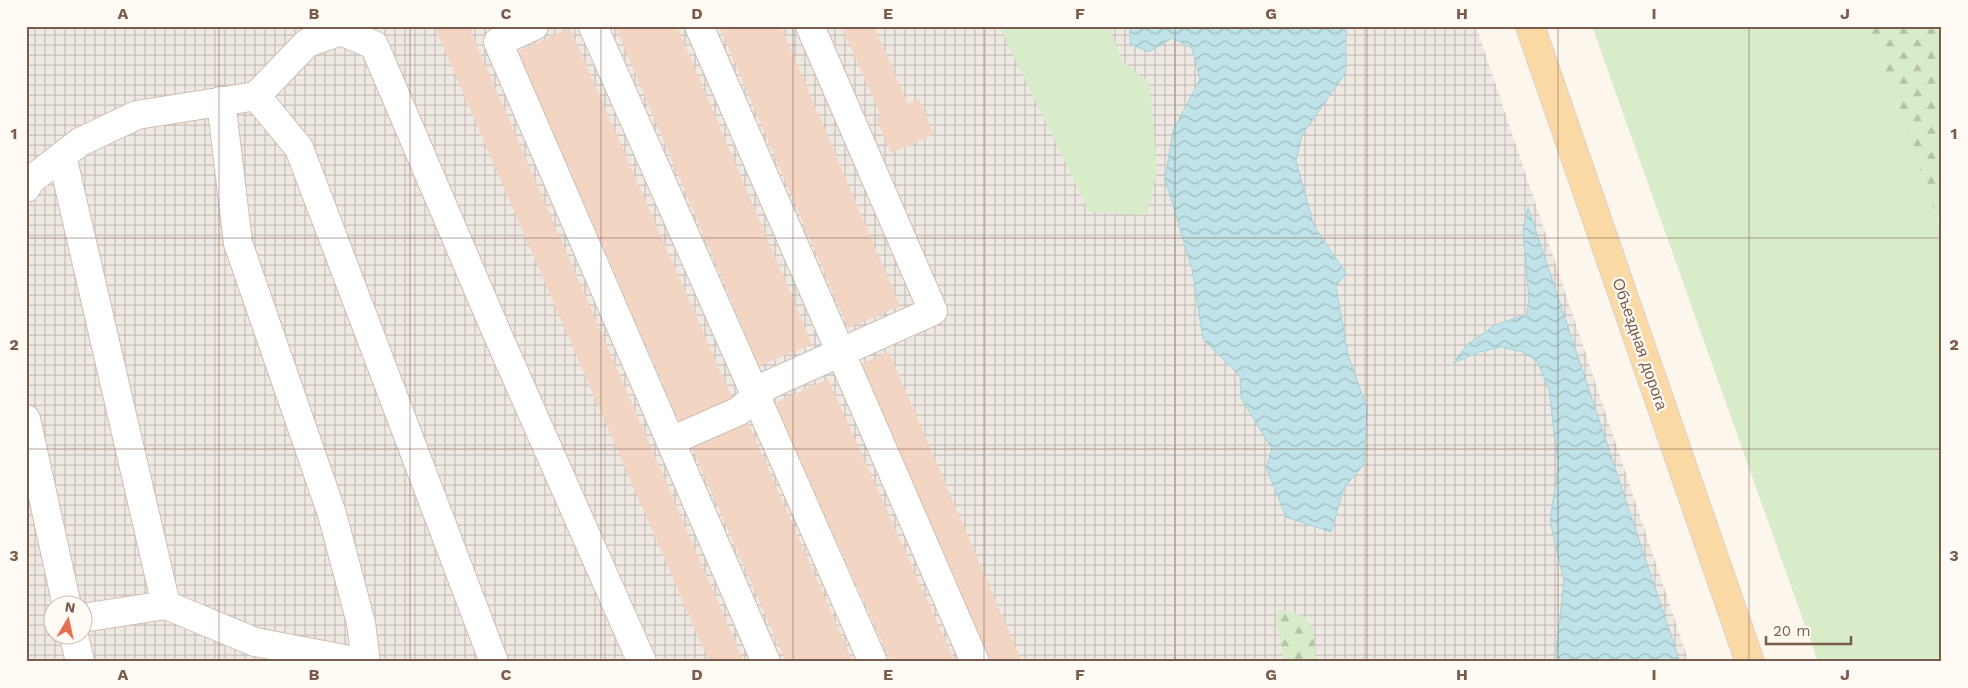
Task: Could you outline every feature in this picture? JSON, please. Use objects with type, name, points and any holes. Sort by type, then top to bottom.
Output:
[{"type":"main road","name":"Объездная дорога","points":[[1530,26],[1750,662]]},
{"type":"lane","points":[[534,26],[498,42],[766,662]]},
{"type":"lane","points":[[593,26],[873,662]]},
{"type":"lane","points":[[699,26],[975,662]]},
{"type":"lane","points":[[671,442],[739,412],[768,385],[933,311],[810,26]]},
{"type":"lane","points":[[26,188],[31,180],[80,142],[137,115],[256,96],[307,43],[341,31],[374,44],[499,340],[642,662]]},
{"type":"lane","points":[[256,96],[299,148],[494,662]]},
{"type":"lane","points":[[221,101],[238,243],[332,514],[361,623],[366,662]]},
{"type":"lane","points":[[62,156],[166,605]]},
{"type":"lane","points":[[26,419],[65,596]]},
{"type":"lane","points":[[92,616],[166,605],[255,642],[360,662]]},
{"type":"lane","points":[[76,646],[80,662]]},
{"type":"shaded area","points":[[26,26],[1476,26],[1689,662],[26,662]]},
{"type":"green space","points":[[999,26],[1109,26],[1122,61],[1150,83],[1157,172],[1147,215],[1089,212]]},
{"type":"green space","points":[[1592,26],[1869,26],[1942,231],[1942,662],[1818,662]]},
{"type":"green space","points":[[1869,26],[1942,26],[1942,231]]},
{"type":"green space","points":[[1278,609],[1304,616],[1313,629],[1316,662],[1281,662],[1283,657],[1276,623]]},
{"type":"water","points":[[1130,26],[1346,26],[1346,72],[1302,135],[1296,161],[1314,226],[1346,273],[1336,286],[1348,355],[1367,408],[1364,464],[1344,488],[1331,532],[1286,517],[1266,467],[1272,449],[1241,398],[1240,376],[1203,339],[1192,269],[1165,179],[1173,131],[1200,79],[1192,48],[1172,38],[1149,52],[1130,44]]},
{"type":"water","points":[[1528,207],[1680,662],[1558,662],[1556,653],[1564,581],[1550,521],[1558,466],[1549,389],[1537,361],[1523,352],[1502,347],[1479,352],[1453,363],[1468,344],[1495,325],[1527,314],[1529,298],[1523,231]]},
{"type":"building","points":[[434,26],[484,26],[471,32],[744,662],[709,662]]},
{"type":"building","points":[[615,26],[677,26],[812,344],[759,366]]},
{"type":"building","points":[[719,26],[781,26],[900,306],[848,328]]},
{"type":"building","points":[[841,26],[874,26],[908,104],[919,99],[934,134],[891,153],[876,119],[881,116]]},
{"type":"building","points":[[570,28],[733,400],[680,423],[518,51]]},
{"type":"building","points":[[889,352],[1022,662],[989,662],[861,364]]},
{"type":"building","points":[[828,379],[955,662],[891,662],[775,403]]},
{"type":"building","points":[[748,423],[853,662],[786,662],[692,448]]}]
